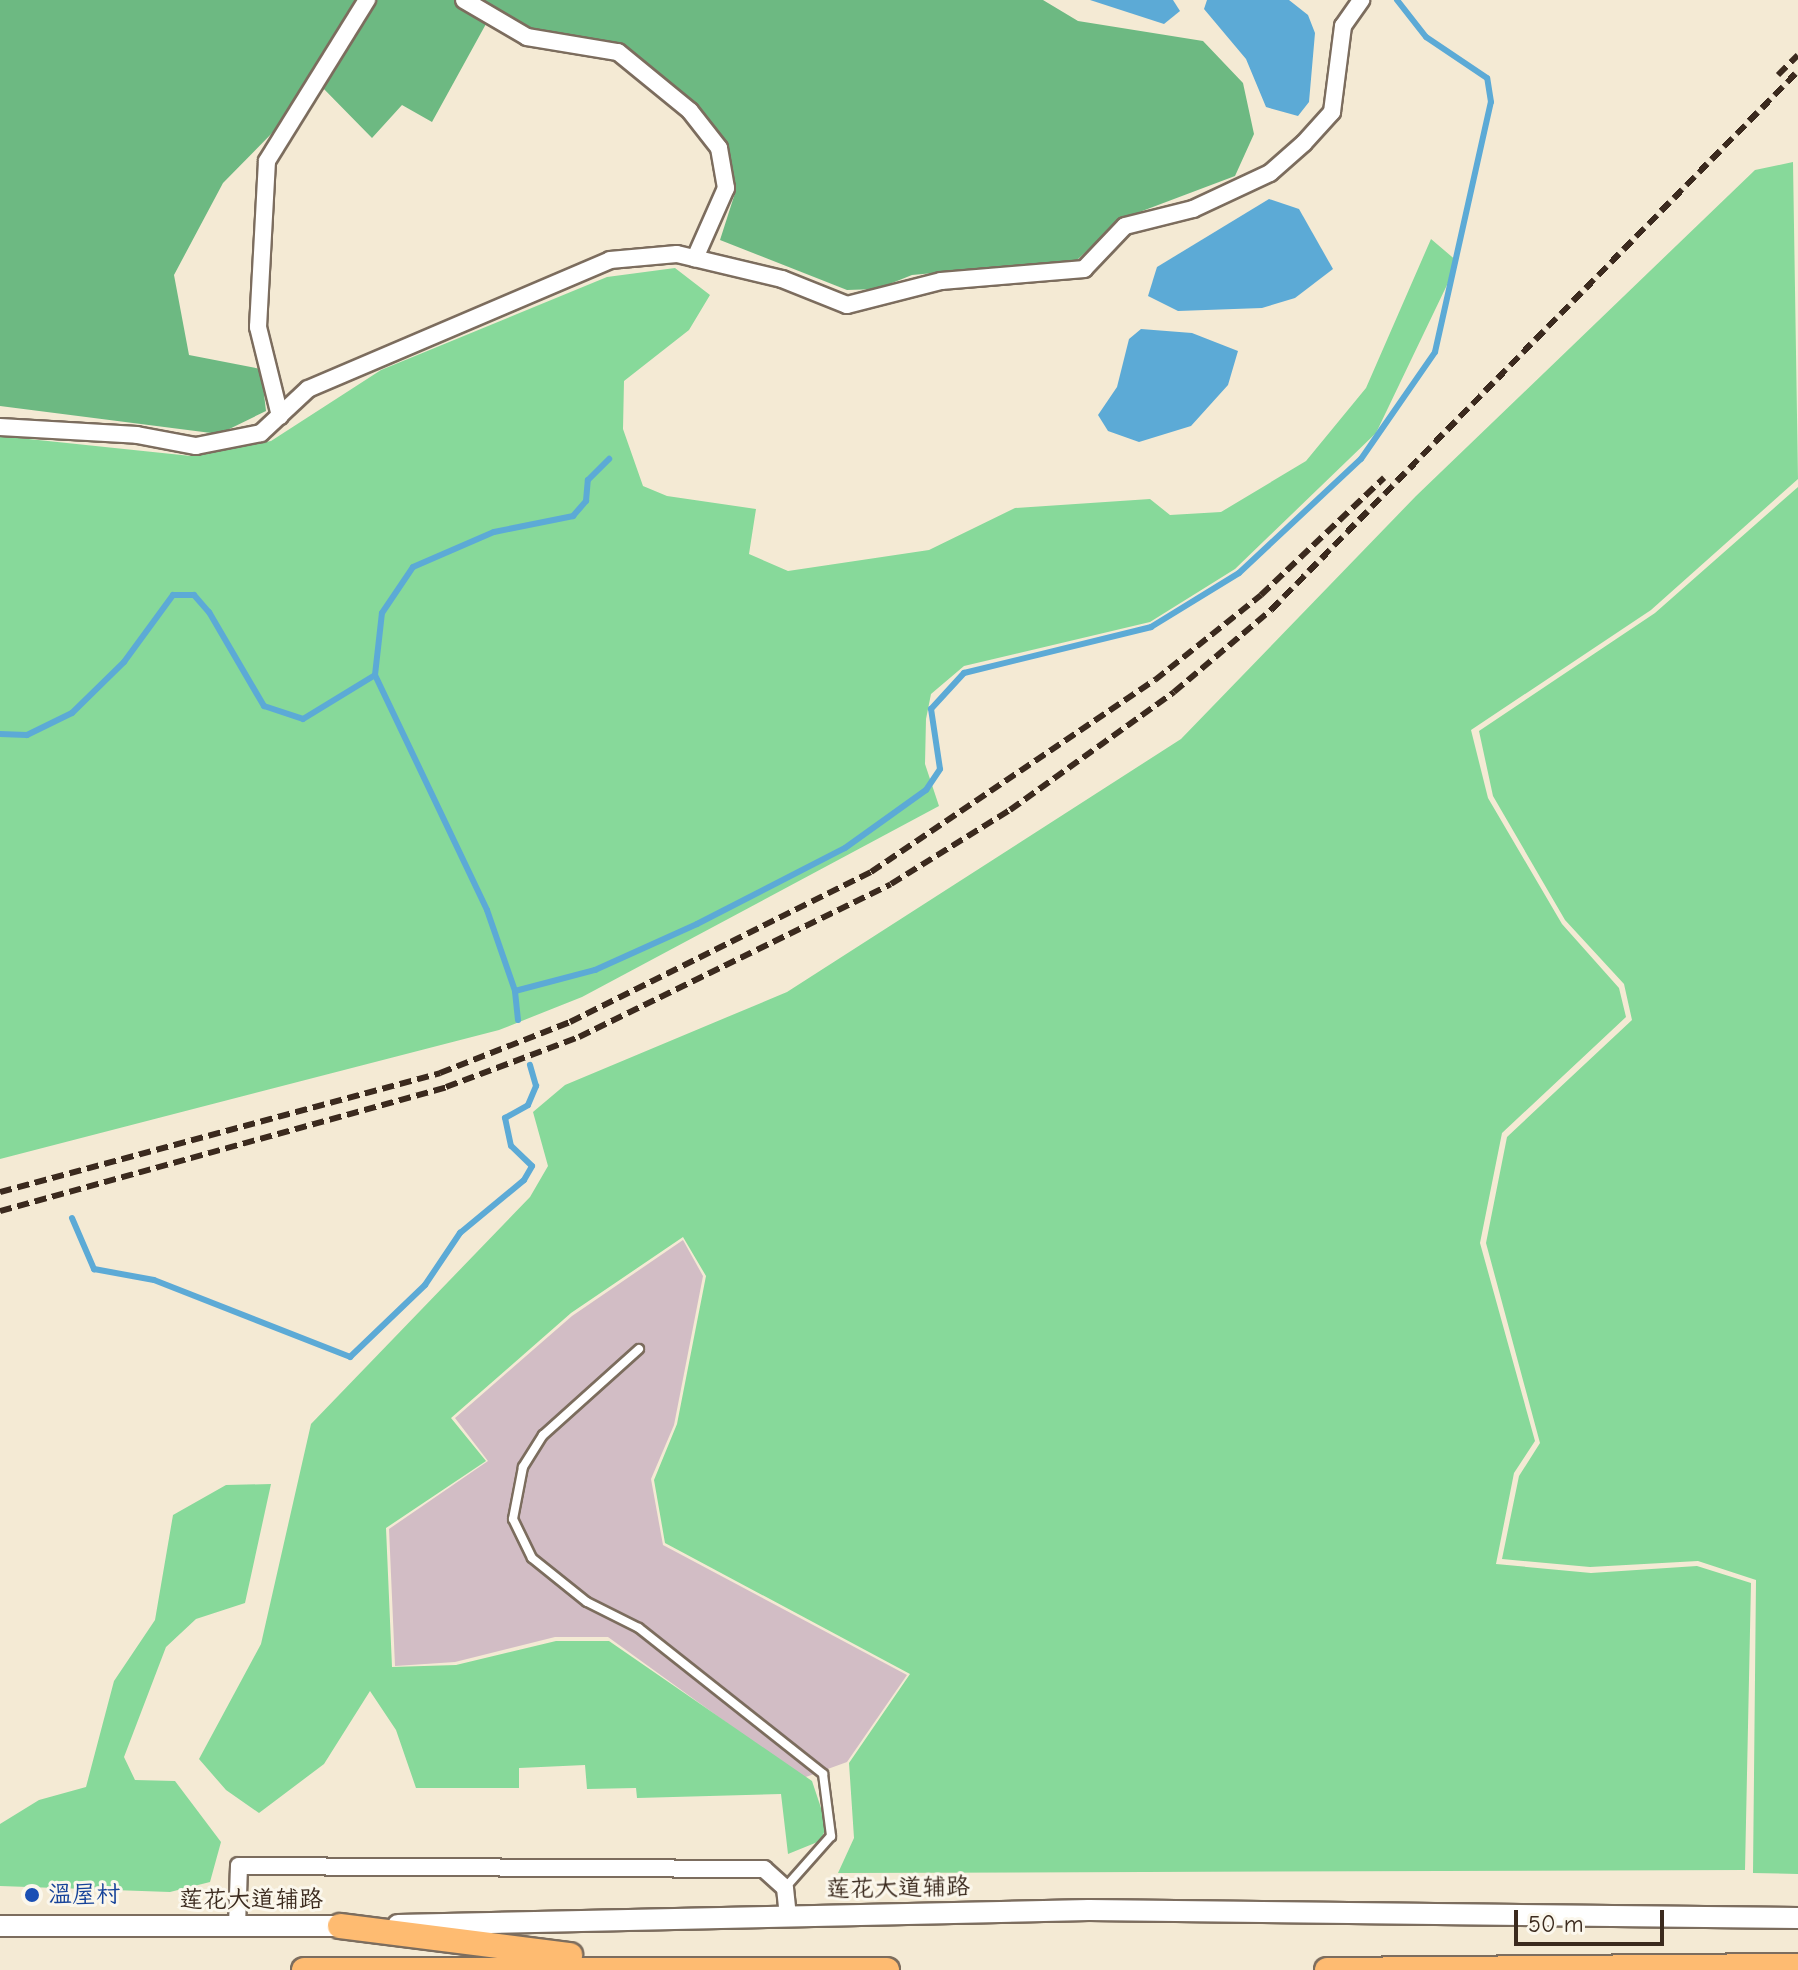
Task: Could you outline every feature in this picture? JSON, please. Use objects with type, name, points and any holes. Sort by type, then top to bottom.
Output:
[{"type":"main road","points":[[340,1926],[668,1967]]},
{"type":"main road","points":[[1327,1970],[1798,1966]]},
{"type":"main road","points":[[304,1970],[668,1967],[887,1970]]},
{"type":"street","points":[[280,416],[258,327],[267,161],[367,0]]},
{"type":"street","points":[[464,0],[527,37],[618,52],[690,111],[719,148],[726,188],[695,258]]},
{"type":"street","points":[[0,427],[137,435],[196,446],[261,433],[308,389],[610,260],[695,258],[782,279],[847,305],[941,281],[1084,269],[1125,226],[1193,209],[1270,173],[1304,143],[1332,112],[1343,26],[1361,0]]},
{"type":"street","points":[[237,1926],[239,1866],[764,1869],[785,1888],[788,1916]]},
{"type":"street","name":"莲花大道辅路","points":[[0,1926],[340,1926],[1089,1910],[1798,1918]]},
{"type":"lane","points":[[639,1349],[543,1435],[523,1467],[513,1519],[532,1558],[587,1602],[639,1628],[823,1774],[831,1836],[785,1888]]},
{"type":"shaded area","points":[[683,1240],[703,1276],[674,1425],[651,1479],[663,1545],[907,1675],[847,1762],[803,1778],[608,1637],[555,1637],[455,1662],[395,1666],[389,1529],[488,1461],[455,1418],[572,1316]]},
{"type":"green space","points":[[0,0],[355,0],[278,127],[223,183],[174,275],[189,355],[261,369],[266,411],[219,434],[0,406]]},
{"type":"green space","points":[[372,0],[1043,0],[1078,21],[1203,41],[1243,83],[1254,134],[1235,176],[1121,219],[1077,260],[912,275],[877,289],[847,290],[720,240],[736,190],[724,143],[622,47],[529,31],[492,13],[432,122],[402,105],[372,138],[320,85]]},
{"type":"green space","points":[[1793,162],[1798,479],[1651,610],[1471,730],[1488,798],[1562,924],[1619,988],[1626,1017],[1502,1133],[1480,1243],[1535,1441],[1514,1473],[1496,1564],[1591,1573],[1697,1566],[1751,1583],[1745,1870],[838,1873],[854,1838],[849,1763],[910,1674],[665,1543],[654,1480],[677,1424],[706,1276],[683,1237],[571,1313],[451,1418],[486,1461],[386,1528],[392,1667],[456,1665],[556,1641],[609,1641],[812,1781],[827,1826],[820,1841],[788,1854],[781,1794],[637,1798],[636,1788],[587,1789],[585,1765],[519,1768],[519,1788],[416,1788],[396,1730],[370,1691],[324,1764],[259,1813],[226,1790],[199,1759],[261,1644],[311,1424],[530,1197],[548,1166],[533,1112],[565,1085],[787,992],[1181,739],[1416,496],[1755,170]]},
{"type":"green space","points":[[1431,239],[1458,262],[1376,433],[1235,569],[1150,622],[964,666],[931,694],[926,719],[925,764],[939,806],[582,997],[499,1030],[0,1159],[0,436],[191,456],[271,441],[381,370],[607,277],[675,268],[710,295],[689,330],[624,381],[623,429],[643,486],[667,496],[756,509],[749,554],[788,571],[929,550],[1015,508],[1150,499],[1170,515],[1221,512],[1306,461],[1366,388]]},
{"type":"green space","points":[[1798,487],[1798,1874],[1753,1873],[1756,1580],[1698,1561],[1590,1567],[1502,1559],[1519,1476],[1540,1443],[1486,1243],[1507,1137],[1632,1020],[1624,984],[1565,920],[1493,796],[1479,731],[1655,613]]},
{"type":"green space","points":[[271,1484],[245,1603],[196,1619],[166,1647],[124,1757],[135,1780],[175,1781],[221,1842],[210,1882],[170,1892],[0,1886],[0,1824],[39,1800],[86,1787],[114,1681],[155,1620],[173,1515],[226,1485]]},
{"type":"water","points":[[1090,0],[1173,0],[1180,11],[1164,24]]},
{"type":"water","points":[[1207,0],[1289,0],[1308,15],[1315,33],[1309,102],[1298,116],[1266,107],[1246,59],[1204,9]]},
{"type":"water","points":[[1269,199],[1299,209],[1333,269],[1295,298],[1262,308],[1178,311],[1148,296],[1157,267]]},
{"type":"water","points":[[1141,329],[1192,333],[1238,351],[1228,385],[1191,426],[1139,442],[1108,431],[1098,415],[1117,387],[1129,339]]},
{"type":"waterway","points":[[518,1020],[515,991],[595,970],[697,924],[845,848],[926,790],[940,769],[931,709],[964,673],[1151,627],[1239,573],[1361,459],[1435,352],[1491,102],[1487,78],[1426,37],[1397,0]]},
{"type":"waterway","points":[[0,734],[27,735],[72,713],[124,662],[173,595],[194,595],[209,612],[264,706],[303,719],[375,675],[382,613],[413,567],[494,532],[573,516],[586,501],[588,480],[609,459]]},
{"type":"waterway","points":[[375,675],[487,910],[515,991]]},
{"type":"waterway","points":[[72,1218],[94,1269],[154,1280],[350,1357],[425,1285],[460,1233],[524,1180],[532,1166],[511,1146],[505,1118],[528,1105],[536,1086],[530,1065]]},
{"type":"railway","points":[[1778,75],[1798,55]]},
{"type":"railway","points":[[0,1211],[446,1087],[579,1037],[891,884],[1010,810],[1174,692],[1271,610],[1798,71]]},
{"type":"railway","points":[[0,1192],[440,1073],[570,1022],[871,872],[1155,680],[1261,595],[1384,478]]},
{"type":"place","name":"温屋村","points":[[32,1895]]}]
